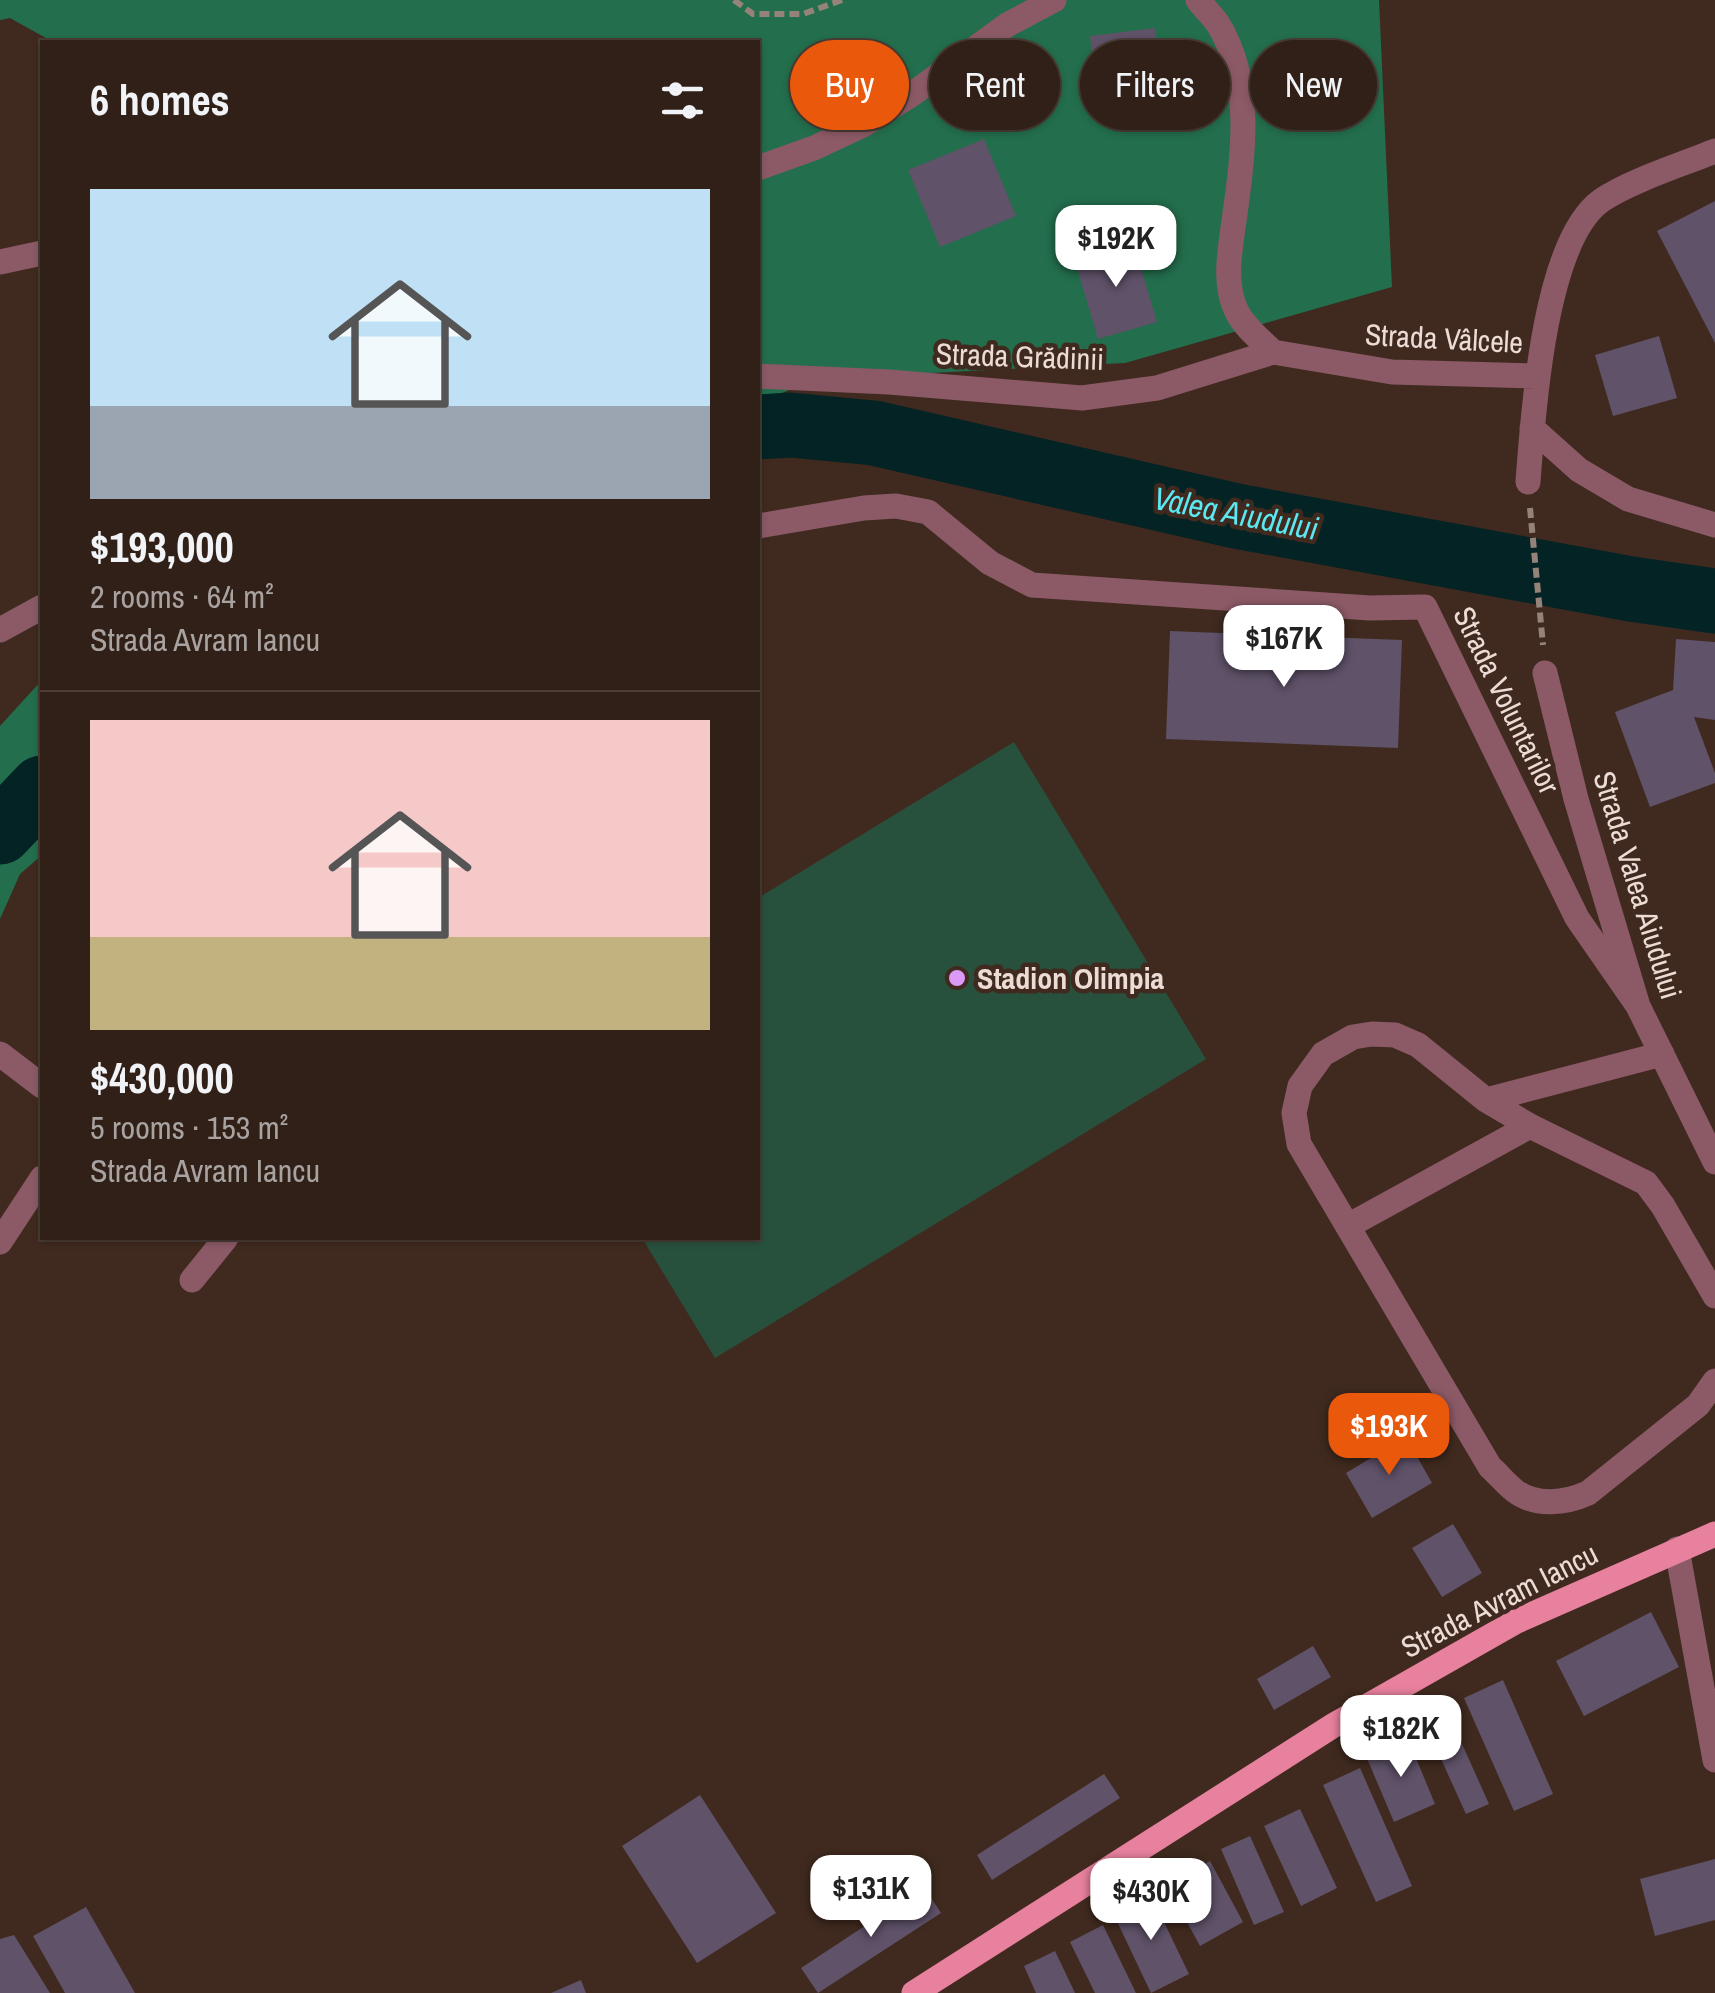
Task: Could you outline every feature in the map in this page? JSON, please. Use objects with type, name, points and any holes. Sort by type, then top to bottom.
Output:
[{"type":"main road","name":"Strada Avram Iancu","points":[[914,1993],[1334,1725],[1518,1620],[1715,1534]]},
{"type":"street","points":[[760,167],[864,125],[1007,25],[1054,0]]},
{"type":"street","points":[[1198,0],[1218,24],[1237,69],[1243,116],[1240,180],[1229,251],[1230,290],[1237,312],[1273,352]]},
{"type":"street","name":"Strada Vâlcele","points":[[1273,352],[1392,372],[1536,376],[1556,284],[1570,240],[1583,216],[1604,198],[1715,151]]},
{"type":"street","points":[[0,262],[40,253]]},
{"type":"street","name":"Strada Grădinii","points":[[760,376],[1082,398],[1157,388],[1273,352]]},
{"type":"street","points":[[1528,482],[1536,376]]},
{"type":"street","points":[[1532,428],[1579,470],[1628,499],[1715,525]]},
{"type":"street","name":"Strada Voluntarilor","points":[[760,526],[896,506],[928,512],[990,563],[1032,585],[1370,608],[1425,607],[1577,918],[1638,1006]]},
{"type":"street","points":[[0,630],[40,608]]},
{"type":"street","name":"Strada Valea Aiudului","points":[[1545,673],[1576,798],[1638,1006],[1715,1162]]},
{"type":"street","points":[[1715,1296],[1646,1183],[1486,1100],[1418,1044],[1395,1036],[1353,1037],[1323,1054],[1300,1086],[1294,1113],[1299,1144],[1490,1467],[1517,1493],[1548,1502],[1588,1492],[1698,1405],[1715,1381]]},
{"type":"street","points":[[0,1054],[40,1084]]},
{"type":"street","points":[[1486,1100],[1662,1054]]},
{"type":"street","points":[[1348,1226],[1530,1126]]},
{"type":"street","points":[[0,1242],[40,1181]]},
{"type":"street","points":[[192,1280],[224,1240]]},
{"type":"street","points":[[1677,1549],[1715,1760]]},
{"type":"path","points":[[734,0],[753,14],[802,14],[842,0]]},
{"type":"path","points":[[1528,482],[1545,673]]},
{"type":"green space","points":[[0,0],[1379,0],[1392,287],[1125,363],[813,379],[760,403],[760,40],[49,40],[10,18],[0,20]]},
{"type":"green space","points":[[40,682],[40,857],[20,874],[0,919],[0,726]]},
{"type":"green space","name":"Stadion Olimpia","points":[[1014,742],[1206,1059],[715,1358],[643,1240],[760,1240],[760,897]]},
{"type":"building","points":[[1155,28],[1157,40],[1090,40],[1090,36]]},
{"type":"building","points":[[984,139],[1016,216],[940,247],[908,170]]},
{"type":"building","points":[[1715,201],[1715,343],[1657,231]]},
{"type":"building","points":[[1133,241],[1157,322],[1098,339],[1074,258]]},
{"type":"building","points":[[1659,336],[1677,398],[1613,416],[1595,355]]},
{"type":"building","points":[[1170,631],[1402,640],[1398,748],[1166,739]]},
{"type":"building","points":[[1676,639],[1715,642],[1715,720],[1694,717],[1715,773],[1715,783],[1650,807],[1615,712],[1673,690]]},
{"type":"building","points":[[1406,1437],[1432,1483],[1372,1518],[1346,1473]]},
{"type":"building","points":[[1453,1524],[1482,1573],[1442,1597],[1412,1548]]},
{"type":"building","points":[[1651,1612],[1679,1667],[1584,1716],[1556,1661]]},
{"type":"building","points":[[1313,1646],[1331,1677],[1274,1710],[1257,1679]]},
{"type":"building","points":[[1503,1680],[1553,1794],[1514,1811],[1464,1698]]},
{"type":"building","points":[[1449,1715],[1489,1804],[1466,1814],[1426,1726]]},
{"type":"building","points":[[1408,1739],[1435,1804],[1394,1822],[1366,1756]]},
{"type":"building","points":[[1360,1768],[1412,1886],[1376,1902],[1323,1785]]},
{"type":"building","points":[[1104,1774],[1120,1798],[992,1880],[977,1855]]},
{"type":"building","points":[[700,1795],[776,1913],[697,1963],[622,1846]]},
{"type":"building","points":[[1300,1809],[1337,1888],[1301,1906],[1264,1826]]},
{"type":"building","points":[[1250,1836],[1284,1912],[1254,1925],[1221,1849]]},
{"type":"building","points":[[1715,1859],[1715,1920],[1655,1936],[1640,1879]]},
{"type":"building","points":[[1210,1861],[1243,1922],[1200,1946],[1167,1885]]},
{"type":"building","points":[[924,1887],[941,1913],[818,1993],[801,1968]]},
{"type":"building","points":[[1150,1893],[1189,1974],[1151,1993],[1112,1911]]},
{"type":"building","points":[[86,1907],[135,1993],[65,1993],[33,1936]]},
{"type":"building","points":[[1103,1925],[1136,1993],[1095,1993],[1070,1942]]},
{"type":"building","points":[[14,1935],[50,1993],[0,1993],[0,1939]]},
{"type":"building","points":[[1055,1951],[1075,1993],[1036,1993],[1024,1966]]},
{"type":"building","points":[[581,1980],[586,1993],[551,1993]]},
{"type":"waterway","name":"Valea Aiudului","points":[[760,427],[790,425],[874,433],[1236,516],[1715,601]]},
{"type":"waterway","name":"Valea Aiudului","points":[[0,832],[40,790]]},
{"type":"place","name":"Stadion Olimpia","points":[[957,978]]}]
